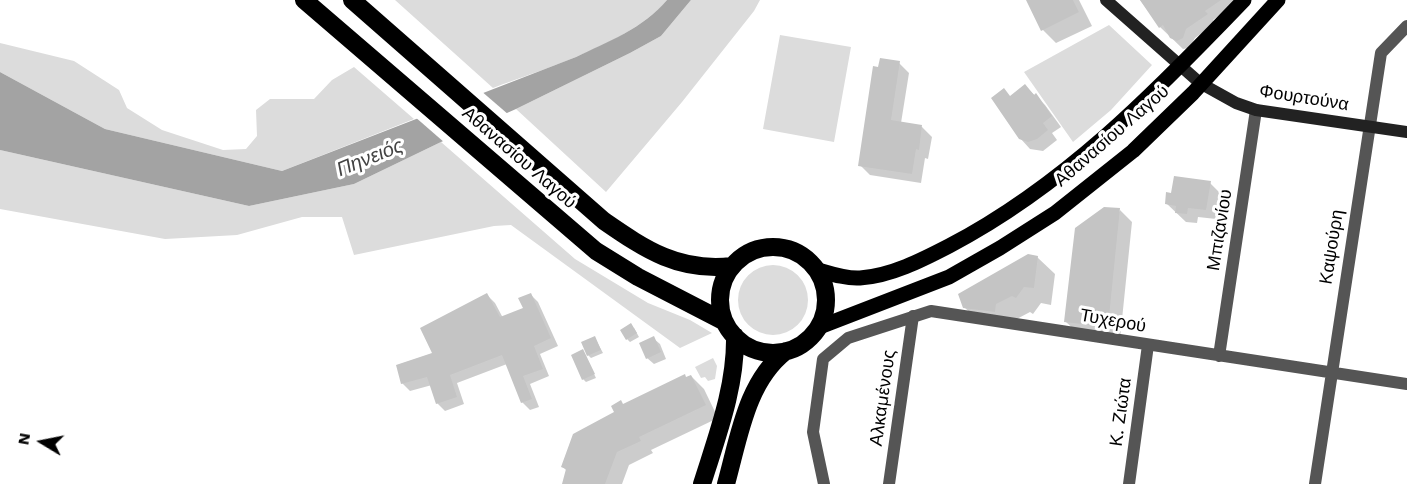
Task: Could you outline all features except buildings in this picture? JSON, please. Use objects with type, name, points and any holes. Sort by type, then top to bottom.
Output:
[{"type":"highway","name":"Αθανασίου Λαγού","points":[[352,0],[592,212],[627,236],[672,260],[698,267],[732,266]]},
{"type":"highway","name":"Αθανασίου Λαγού","points":[[305,1],[571,231],[624,270],[730,329]]},
{"type":"highway","points":[[702,484],[731,388],[735,361],[730,329],[720,305],[720,295],[726,275],[732,266],[752,252],[775,247],[798,254],[815,269],[821,279],[825,300],[824,311],[817,328],[804,343],[778,353],[760,351],[743,344],[730,329]]},
{"type":"highway","points":[[726,484],[752,396],[765,373],[786,351]]},
{"type":"main road","name":"Φουρτούνα","points":[[1106,0],[1200,83],[1236,103],[1256,110],[1407,132]]},
{"type":"main road","name":"Αθανασίου Λαγού","points":[[815,269],[848,277],[869,277],[905,267],[960,240],[1025,201],[1121,123],[1244,0]]},
{"type":"main road","name":"Αθανασίου Λαγού","points":[[817,328],[939,281],[1023,234],[1055,213],[1109,171],[1185,101],[1278,0]]},
{"type":"street","name":"Καψούρη","points":[[1315,484],[1381,53],[1407,26]]},
{"type":"street","name":"Μπιζανίου","points":[[1219,356],[1256,110]]},
{"type":"street","name":"Τυχερού","points":[[824,484],[813,432],[823,359],[848,339],[931,311],[1407,384]]},
{"type":"street","name":"Αλκαμένους","points":[[889,484],[913,316]]},
{"type":"street","name":"Κ. Ζιώτα","points":[[1129,484],[1149,345]]},
{"type":"shaded area","points":[[395,0],[667,0],[652,15],[610,41],[586,53],[493,88]]},
{"type":"shaded area","points":[[691,0],[760,0],[754,11],[682,102],[606,192],[516,109],[661,36]]},
{"type":"shaded area","points":[[1109,25],[1152,65],[1111,110],[1073,142],[1024,72]]},
{"type":"shaded area","points":[[780,35],[851,47],[834,142],[763,129]]},
{"type":"shaded area","points":[[0,43],[74,61],[119,90],[127,108],[162,130],[223,150],[246,149],[257,136],[256,110],[270,99],[314,99],[332,80],[354,67],[414,119],[282,171],[105,129],[0,72]]},
{"type":"shaded area","points":[[441,142],[575,259],[648,303],[690,320],[712,333],[680,348],[511,225],[494,226],[354,255],[342,217],[302,217],[237,235],[165,239],[0,209],[0,150],[249,206],[354,184]]},
{"type":"shaded area","points":[[773,265],[786,268],[798,275],[805,287],[808,300],[805,313],[798,325],[786,332],[773,335],[760,332],[748,325],[741,313],[738,300],[741,287],[748,275],[760,268]]},
{"type":"shaded area","points":[[713,358],[717,366],[715,379],[708,381],[705,377],[701,378],[695,367]]},
{"type":"water","name":"Πηνειός","points":[[667,0],[691,0],[661,36],[516,109],[354,184],[249,206],[0,150],[0,72],[105,129],[282,171],[576,57],[636,26],[658,10]]},
{"type":"pier","points":[[480,90],[509,115],[445,143],[414,116]]}]
